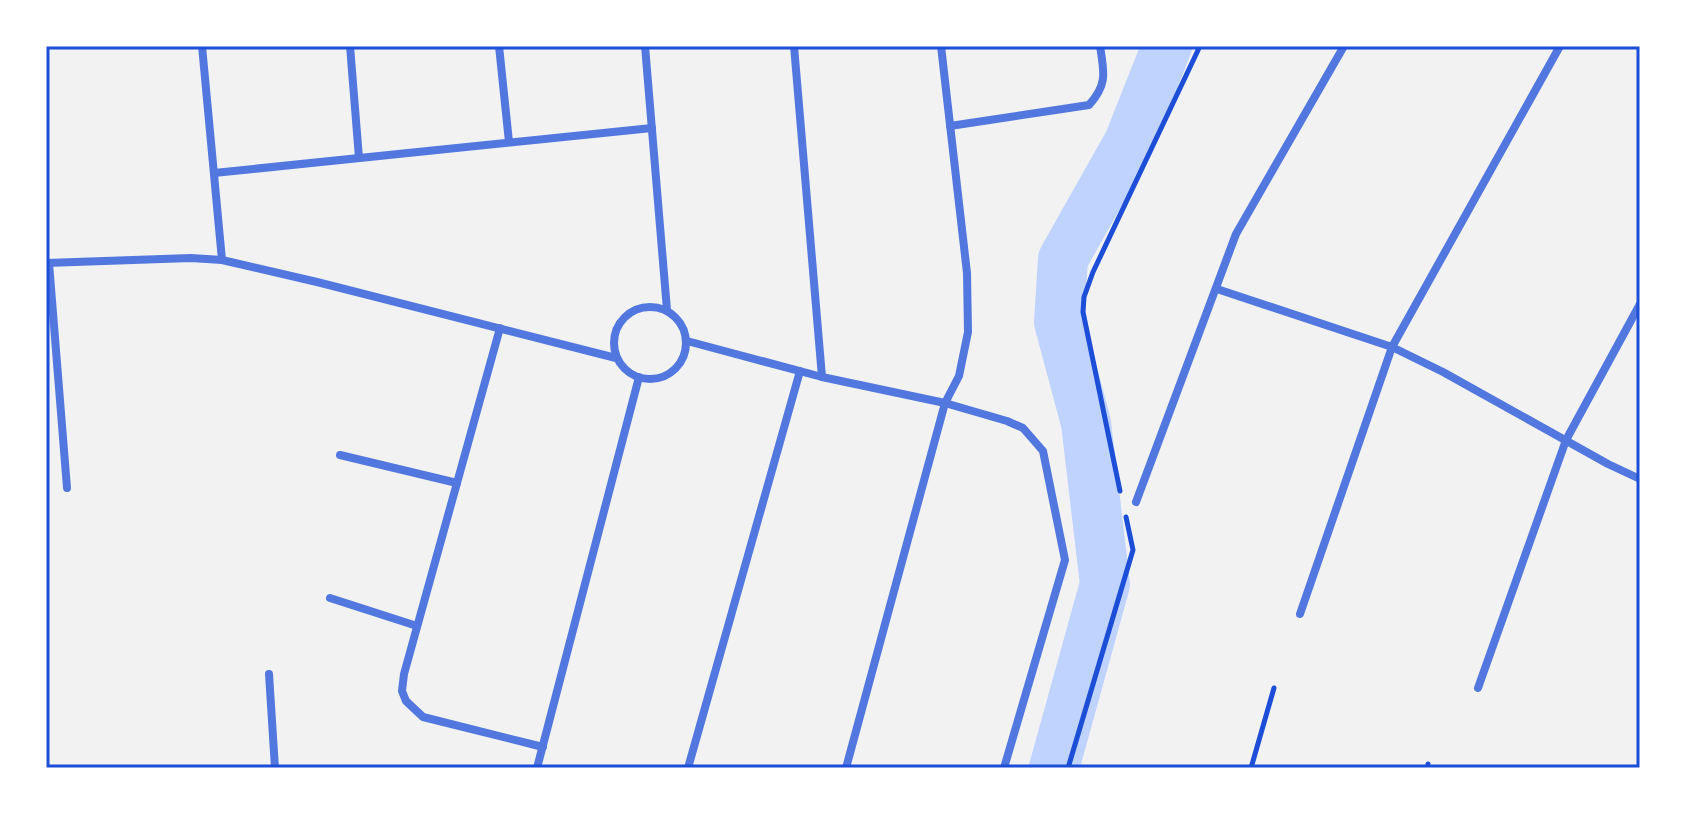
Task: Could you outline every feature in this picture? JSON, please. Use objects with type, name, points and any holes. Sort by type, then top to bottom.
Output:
[{"type":"street","points":[[202,46],[222,260]]},
{"type":"street","points":[[350,46],[359,158]]},
{"type":"street","points":[[499,46],[509,142]]},
{"type":"street","points":[[645,46],[667,310]]},
{"type":"street","points":[[794,46],[822,377]]},
{"type":"street","points":[[846,768],[945,403],[959,376],[968,332],[967,273],[941,46]]},
{"type":"street","points":[[950,126],[1089,105],[1100,92],[1104,76],[1100,46]]},
{"type":"street","points":[[1136,502],[1236,234],[1344,46]]},
{"type":"street","points":[[1300,614],[1392,347],[1560,46]]},
{"type":"street","points":[[214,173],[652,128]]},
{"type":"street","points":[[67,488],[47,263],[191,258],[222,260],[616,358]]},
{"type":"street","points":[[1217,289],[1392,347],[1640,479]]},
{"type":"street","points":[[1478,688],[1566,440],[1640,304]]},
{"type":"street","points":[[642,307],[667,310],[684,329],[687,341],[685,354],[680,365],[670,374],[646,380],[623,368],[616,358],[613,345],[615,332],[630,312],[642,307]]},
{"type":"street","points":[[500,328],[404,674],[402,691],[406,701],[423,717],[543,747]]},
{"type":"street","points":[[687,341],[822,377],[945,403],[1023,428],[1043,451],[1065,560],[1004,768]]},
{"type":"street","points":[[688,768],[800,371]]},
{"type":"street","points":[[537,768],[639,377]]},
{"type":"street","points":[[340,455],[457,483]]},
{"type":"street","points":[[330,598],[417,626]]},
{"type":"street","points":[[269,674],[275,768]]},
{"type":"path","points":[[1068,768],[1133,550],[1083,312],[1084,297],[1200,46]]},
{"type":"path","points":[[1251,768],[1274,688]]},
{"type":"waterway","points":[[1054,768],[1105,584],[1086,423],[1059,322],[1063,259],[1129,142],[1167,46]]}]
